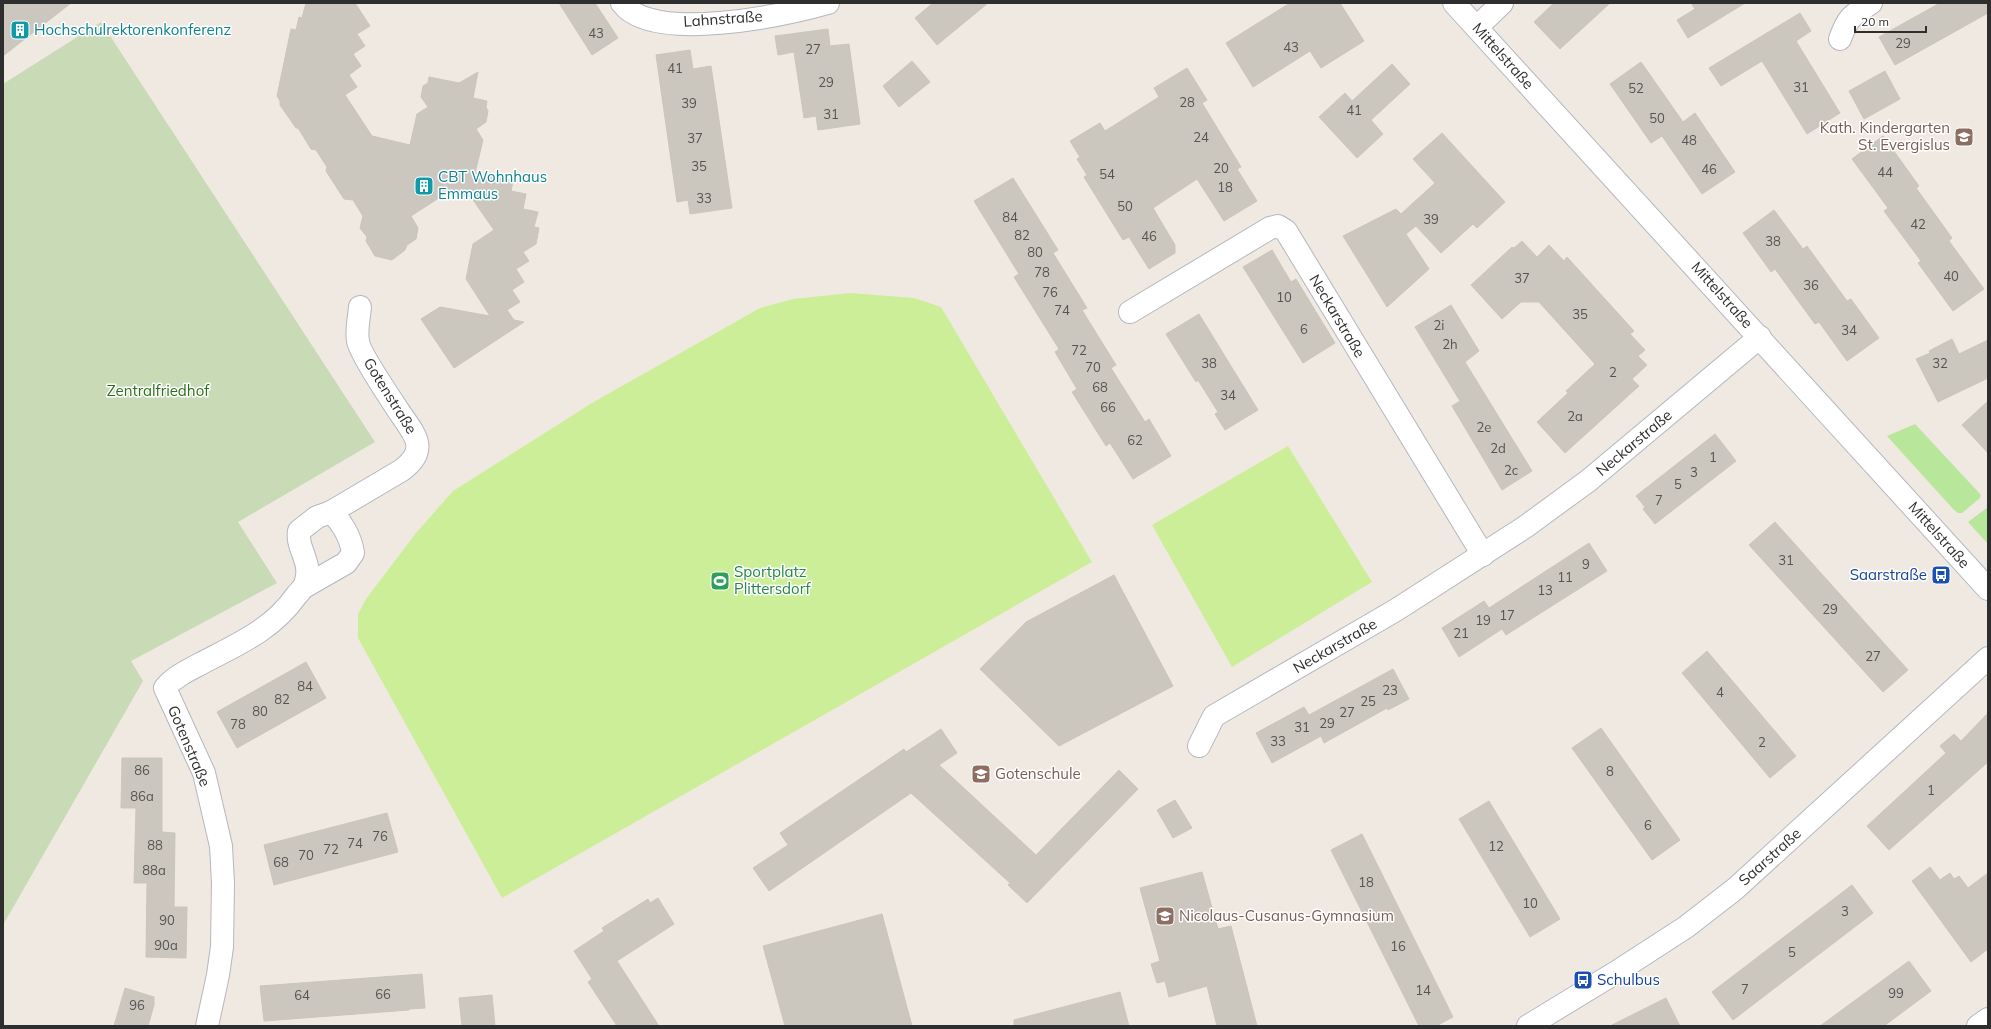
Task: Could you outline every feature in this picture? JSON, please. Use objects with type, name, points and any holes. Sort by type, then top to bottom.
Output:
[{"type":"street","name":"Lahnstraße","points":[[622,3],[634,15],[647,20],[666,23],[702,24],[759,18],[828,3]]},
{"type":"street","name":"Mittelstraße","points":[[1454,3],[1760,337],[1988,589]]},
{"type":"street","points":[[1476,27],[1502,3]]},
{"type":"street","points":[[1840,39],[1846,21],[1853,14],[1871,3]]},
{"type":"street","name":"Neckarstraße","points":[[1130,312],[1270,228],[1278,226],[1286,231],[1482,555]]},
{"type":"street","name":"Gotenstraße","points":[[304,587],[308,568],[299,543],[299,531],[317,517],[331,512],[410,464],[417,448],[414,431],[400,414],[358,342],[360,307]]},
{"type":"street","name":"Neckarstraße","points":[[1199,746],[1214,716],[1396,610],[1525,527],[1588,481],[1760,337]]},
{"type":"street","name":"Gotenstraße","points":[[207,1026],[218,975],[222,947],[224,883],[221,846],[204,773],[164,688],[178,676],[270,624],[282,614],[304,587],[346,563],[353,553],[352,545],[340,523],[331,512]]},
{"type":"street","name":"Saarstraße","points":[[1528,1026],[1615,973],[1686,927],[1735,888],[1988,658]]},
{"type":"street","points":[[1978,1026],[1988,1019]]},
{"type":"green space","name":"Zentralfriedhof","points":[[101,22],[375,442],[238,522],[277,583],[131,661],[143,681],[3,925],[3,84]]},
{"type":"green space","name":"Sportplatz Plittersdorf","points":[[850,293],[914,298],[941,307],[1092,562],[502,898],[358,638],[358,614],[366,599],[416,533],[453,491],[592,403],[760,308],[793,299]]},
{"type":"green space","points":[[1915,424],[1981,495],[1980,498],[1962,513],[1958,513],[1954,510],[1887,436]]},
{"type":"green space","points":[[1288,446],[1372,582],[1232,667],[1152,525]]},
{"type":"green space","points":[[1988,507],[1988,544],[1968,522]]},
{"type":"building","name":"Hochschulrektorenkonferenz","points":[[3,3],[71,3],[3,56]]},
{"type":"building","name":"CBT Wohnhaus Emmaus","points":[[306,3],[355,3],[370,26],[357,34],[365,46],[353,54],[361,66],[349,75],[357,87],[345,95],[372,136],[410,145],[417,114],[428,107],[421,97],[423,86],[428,83],[429,77],[459,83],[478,72],[473,98],[487,101],[486,107],[488,111],[486,122],[476,129],[483,140],[475,173],[513,181],[511,191],[526,194],[523,209],[538,212],[534,227],[539,228],[536,244],[523,252],[529,261],[516,269],[524,282],[512,290],[520,302],[507,310],[514,320],[524,322],[454,368],[421,319],[440,307],[490,316],[466,279],[473,244],[494,230],[471,197],[448,192],[411,216],[418,228],[416,239],[407,245],[405,250],[392,260],[375,256],[366,241],[367,237],[360,228],[363,216],[353,200],[344,199],[326,171],[327,167],[316,150],[311,149],[298,128],[296,128],[280,105],[280,101],[277,96],[291,29],[296,30],[299,17],[302,18]]},
{"type":"building","points":[[559,3],[595,3],[618,38],[592,55]]},
{"type":"building","points":[[933,3],[988,3],[937,45],[915,18]]},
{"type":"building","points":[[1290,3],[1340,3],[1364,41],[1321,68],[1310,51],[1253,87],[1226,43]]},
{"type":"building","points":[[1554,3],[1610,3],[1560,49],[1534,22]]},
{"type":"building","points":[[1691,3],[1745,3],[1688,38],[1677,20],[1695,9]]},
{"type":"building","points":[[1940,3],[1988,3],[1988,13],[1895,65],[1879,37]]},
{"type":"building","points":[[1800,13],[1811,31],[1796,41],[1840,113],[1807,134],[1762,61],[1721,86],[1709,68]]},
{"type":"building","points":[[828,29],[830,46],[849,44],[860,124],[818,130],[816,116],[804,118],[794,52],[778,55],[775,36]]},
{"type":"building","points":[[690,50],[693,69],[711,66],[732,208],[690,214],[688,200],[677,202],[656,55]]},
{"type":"building","points":[[912,61],[930,82],[899,107],[883,86]]},
{"type":"building","points":[[1641,62],[1683,122],[1695,113],[1735,172],[1702,194],[1662,136],[1651,143],[1610,84]]},
{"type":"building","points":[[1392,64],[1410,84],[1371,120],[1383,134],[1357,158],[1319,117],[1345,93],[1352,101]]},
{"type":"building","points":[[1187,68],[1207,100],[1202,103],[1241,167],[1237,169],[1257,201],[1224,221],[1197,179],[1153,208],[1175,245],[1175,253],[1149,269],[1129,237],[1123,240],[1084,177],[1087,175],[1077,159],[1080,157],[1070,141],[1100,123],[1105,131],[1159,97],[1154,88]]},
{"type":"building","points":[[1885,71],[1900,99],[1864,119],[1849,91]]},
{"type":"building","points":[[1442,133],[1505,202],[1477,228],[1473,224],[1441,253],[1416,226],[1406,234],[1429,269],[1387,307],[1343,236],[1396,209],[1401,214],[1435,183],[1413,159]]},
{"type":"building","points":[[1883,136],[1919,186],[1916,188],[1952,238],[1949,241],[1984,289],[1953,311],[1918,263],[1921,261],[1884,211],[1888,208],[1852,159]]},
{"type":"building","points":[[1013,178],[1058,250],[1053,253],[1087,308],[1082,310],[1116,365],[1111,368],[1145,422],[1149,419],[1171,456],[1133,479],[1110,443],[1106,446],[1072,392],[1077,389],[1055,352],[1059,349],[1014,277],[1019,274],[974,201]]},
{"type":"building","points":[[1774,210],[1803,249],[1807,246],[1847,301],[1851,299],[1879,338],[1847,361],[1819,322],[1815,324],[1775,269],[1771,272],[1743,233]]},
{"type":"building","points":[[1522,241],[1537,257],[1549,245],[1564,261],[1567,257],[1634,331],[1630,334],[1645,350],[1638,356],[1647,365],[1632,379],[1639,386],[1565,453],[1537,422],[1568,393],[1566,391],[1595,364],[1539,302],[1521,302],[1502,319],[1471,285],[1512,247],[1514,248]]},
{"type":"building","points":[[1272,250],[1291,282],[1296,279],[1335,343],[1303,363],[1243,267]]},
{"type":"building","points":[[1451,305],[1479,351],[1465,362],[1532,471],[1502,490],[1452,406],[1460,401],[1415,327]]},
{"type":"building","points":[[1199,314],[1258,410],[1225,430],[1215,414],[1218,412],[1198,380],[1196,382],[1166,334]]},
{"type":"building","points":[[1952,339],[1959,354],[1988,340],[1988,378],[1938,402],[1916,359],[1930,353],[1929,351]]},
{"type":"building","points":[[1988,401],[1988,453],[1962,425]]},
{"type":"building","points":[[1715,434],[1736,461],[1655,524],[1643,509],[1645,507],[1636,496]]},
{"type":"building","points":[[1775,522],[1908,670],[1883,692],[1749,545]]},
{"type":"building","points":[[1589,543],[1607,571],[1506,635],[1502,629],[1459,657],[1442,628],[1484,601],[1489,608]]},
{"type":"building","points":[[1114,575],[1173,686],[1059,746],[980,669],[1026,622]]},
{"type":"building","points":[[1707,651],[1796,756],[1770,778],[1682,673]]},
{"type":"building","points":[[306,662],[326,698],[237,748],[217,712]]},
{"type":"building","points":[[1393,669],[1409,699],[1388,710],[1387,708],[1324,743],[1321,736],[1272,763],[1256,733],[1304,707],[1309,715]]},
{"type":"building","points":[[1988,713],[1988,762],[1889,850],[1867,826],[1946,753],[1940,746],[1954,734],[1961,741]]},
{"type":"building","points":[[1601,728],[1680,840],[1652,860],[1572,748]]},
{"type":"building","points":[[941,729],[957,753],[939,765],[1036,855],[1119,770],[1138,789],[1027,903],[1008,885],[1010,883],[911,793],[769,891],[753,868],[788,845],[780,833],[904,749],[906,752]]},
{"type":"building","points":[[122,758],[162,758],[162,832],[175,833],[174,907],[187,907],[186,958],[146,957],[147,883],[134,883],[136,808],[121,808]]},
{"type":"building","points":[[1175,800],[1192,828],[1173,838],[1157,810]]},
{"type":"building","points":[[1489,801],[1560,919],[1530,937],[1459,819]]},
{"type":"building","points":[[387,813],[398,852],[274,885],[264,845]]},
{"type":"building","points":[[1362,834],[1453,1017],[1436,1026],[1419,1026],[1331,850]]},
{"type":"building","points":[[1930,867],[1940,880],[1950,873],[1954,879],[1959,876],[1968,888],[1988,873],[1988,949],[1971,962],[1912,881]]},
{"type":"building","points":[[1202,872],[1218,929],[1231,926],[1257,1026],[1217,1026],[1207,986],[1169,997],[1165,981],[1157,983],[1151,964],[1160,961],[1140,888]]},
{"type":"building","points":[[1852,885],[1873,913],[1733,1020],[1712,992]]},
{"type":"building","points":[[658,898],[674,924],[617,961],[659,1026],[617,1026],[588,982],[592,979],[574,951],[604,931],[602,928],[648,899],[650,903]]},
{"type":"building","points":[[882,914],[912,1026],[785,1026],[763,946]]},
{"type":"building","points":[[1909,961],[1931,991],[1884,1026],[1820,1026]]},
{"type":"building","points":[[422,974],[425,1008],[264,1021],[260,986]]},
{"type":"building","points":[[125,988],[154,997],[154,1005],[148,1026],[114,1026]]},
{"type":"building","points":[[1120,992],[1129,1026],[1014,1026],[1014,1020]]},
{"type":"building","points":[[492,995],[495,1026],[462,1026],[459,998]]},
{"type":"building","points":[[1666,998],[1680,1026],[1610,1026]]},
{"type":"place","name":"Hochschulrektorenkonferenz","points":[[20,30]]},
{"type":"place","name":"Kath. Kindergarten St. Evergislus","points":[[1964,137]]},
{"type":"place","name":"CBT Wohnhaus Emmaus","points":[[424,186]]},
{"type":"place","name":"Saarstraße","points":[[1941,575]]},
{"type":"place","name":"Sportplatz Plittersdorf","points":[[720,581]]},
{"type":"place","name":"Gotenschule","points":[[981,774]]},
{"type":"place","name":"Nicolaus-Cusanus-Gymnasium","points":[[1165,916]]},
{"type":"place","name":"Schulbus","points":[[1583,980]]}]
